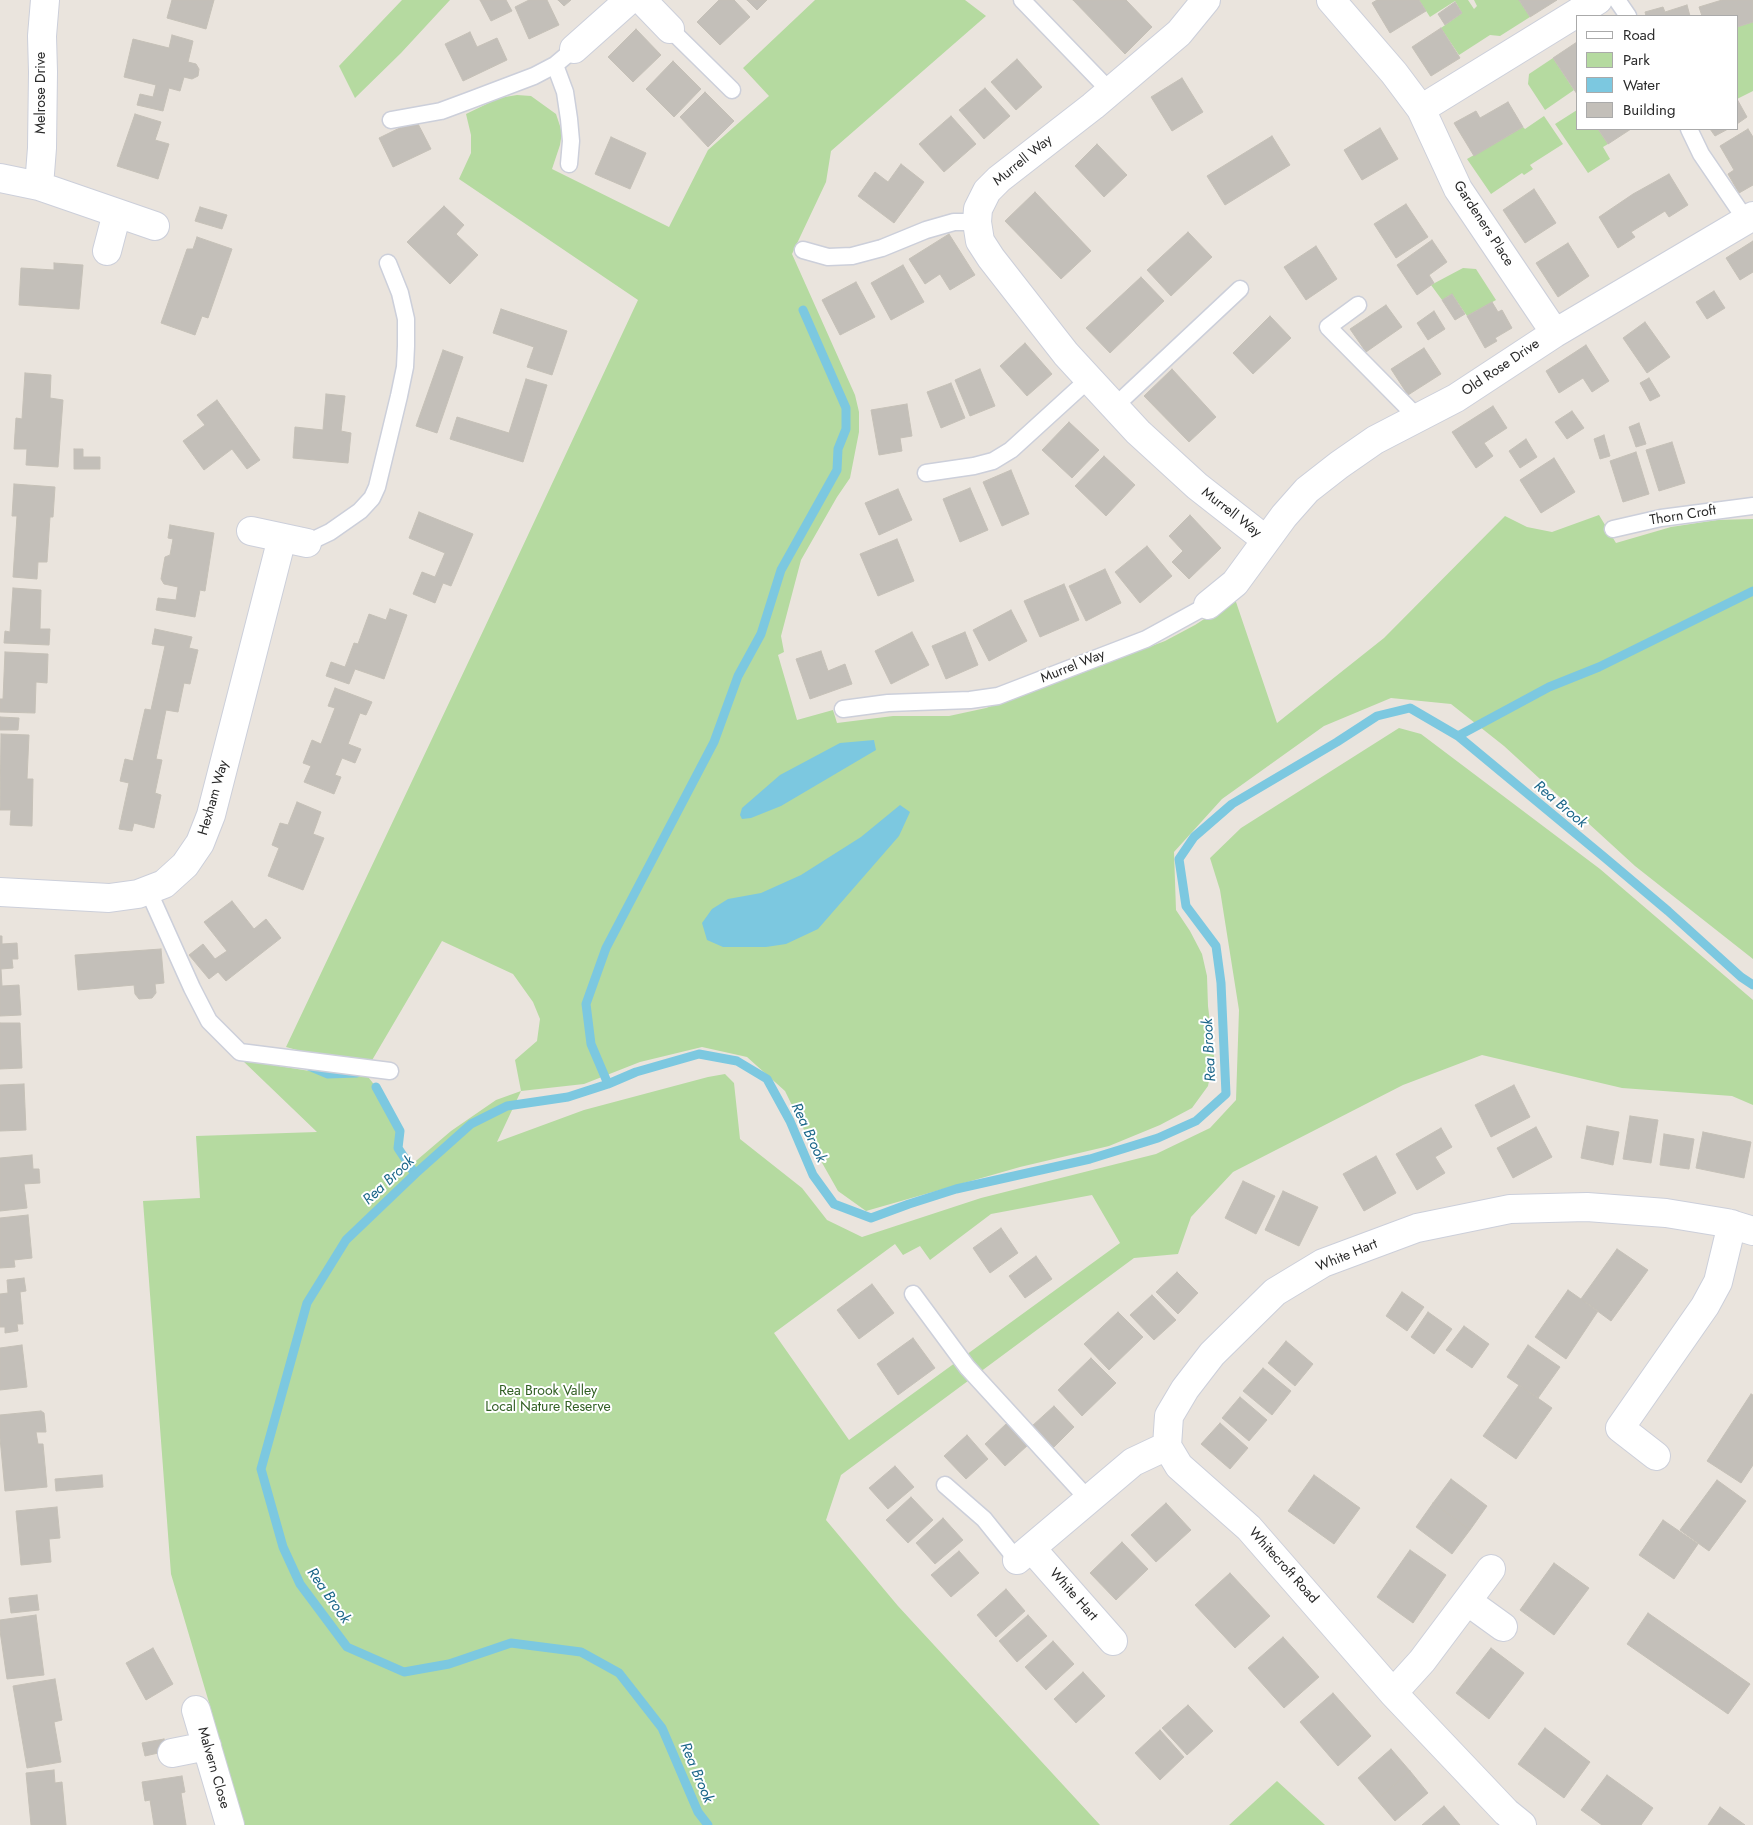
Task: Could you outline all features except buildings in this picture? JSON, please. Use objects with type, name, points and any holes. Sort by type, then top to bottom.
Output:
[{"type":"street","name":"Melrose Drive","points":[[39,186],[44,0]]},
{"type":"street","points":[[564,57],[629,0]]},
{"type":"street","points":[[642,0],[670,29]]},
{"type":"street","name":"Murrell Way","points":[[1206,0],[1179,33],[986,191],[978,209],[977,222],[980,240],[991,258],[1066,354],[1138,432],[1197,486],[1266,540]]},
{"type":"street","name":"Gardeners Place","points":[[1331,0],[1394,73],[1421,109],[1458,189],[1555,333]]},
{"type":"street","points":[[1577,15],[1600,1]]},
{"type":"street","points":[[1421,109],[1576,15]]},
{"type":"street","points":[[0,178],[39,186],[155,226]]},
{"type":"street","points":[[107,251],[117,212]]},
{"type":"street","name":"Old Rose Drive","points":[[1266,540],[1307,490],[1376,440],[1456,398],[1555,333],[1749,218]]},
{"type":"street","points":[[251,531],[294,540]]},
{"type":"street","name":"Hexham Way","points":[[0,892],[109,898],[138,894],[164,884],[185,865],[200,843],[209,822],[294,540]]},
{"type":"street","name":"Murrel Way","points":[[1208,605],[1235,583],[1266,540]]},
{"type":"street","name":"White Hart","points":[[1167,1446],[1169,1416],[1212,1354],[1275,1292],[1323,1263],[1417,1228],[1510,1209],[1587,1207],[1666,1213],[1742,1227]]},
{"type":"street","points":[[1656,1456],[1620,1428],[1705,1306],[1718,1282],[1742,1227]]},
{"type":"street","points":[[1024,1555],[1133,1462],[1167,1446]]},
{"type":"street","name":"Whitecroft Road","points":[[1167,1446],[1180,1466],[1249,1528],[1393,1693],[1506,1812],[1522,1825]]},
{"type":"street","name":"White Hart","points":[[1024,1555],[1113,1641]]},
{"type":"street","points":[[1393,1693],[1422,1661],[1491,1569]]},
{"type":"street","points":[[1467,1601],[1503,1627]]},
{"type":"street","name":"Malvern Close","points":[[196,1710],[230,1825]]},
{"type":"street","points":[[172,1753],[206,1746]]},
{"type":"lane","points":[[1022,0],[1110,91]]},
{"type":"lane","points":[[1600,1],[1626,15]]},
{"type":"lane","points":[[670,29],[732,90]]},
{"type":"lane","points":[[391,120],[441,111],[534,76],[564,57]]},
{"type":"lane","points":[[564,57],[564,92],[571,141],[569,164]]},
{"type":"lane","points":[[1689,130],[1700,154],[1749,218]]},
{"type":"lane","points":[[803,250],[828,257],[852,256],[882,248],[926,230],[954,222],[977,222]]},
{"type":"lane","points":[[294,540],[330,532],[355,515],[372,498],[377,487],[400,396],[406,353],[406,319],[400,293],[388,263]]},
{"type":"lane","points":[[1114,406],[1240,289]]},
{"type":"lane","points":[[1358,305],[1328,327],[1419,419]]},
{"type":"lane","points":[[926,473],[974,466],[999,458],[1011,450],[1089,379]]},
{"type":"lane","name":"Thorn Croft","points":[[1614,529],[1662,518],[1753,506]]},
{"type":"lane","name":"Murrel Way","points":[[843,710],[888,703],[970,700],[998,696],[1146,639],[1208,605]]},
{"type":"lane","points":[[148,890],[209,1021],[240,1052],[390,1071]]},
{"type":"lane","points":[[913,1294],[967,1367],[1088,1500]]},
{"type":"lane","points":[[945,1485],[1024,1555]]},
{"type":"green space","points":[[402,0],[450,0],[401,53],[355,98],[339,66]]},
{"type":"green space","points":[[815,0],[965,0],[986,16],[831,151],[826,182],[792,254],[855,395],[859,412],[859,432],[850,478],[801,560],[781,636],[784,652],[778,655],[797,720],[833,710],[837,723],[893,716],[949,716],[986,708],[1165,641],[1195,625],[1235,599],[1277,723],[1384,638],[1505,516],[1527,527],[1552,532],[1599,515],[1616,543],[1671,527],[1717,520],[1753,519],[1753,959],[1635,866],[1504,746],[1451,704],[1391,698],[1324,726],[1222,799],[1174,852],[1176,910],[1202,954],[1207,976],[1208,1006],[1214,1056],[1208,1086],[1192,1108],[1160,1125],[1109,1146],[1020,1167],[866,1211],[838,1191],[808,1138],[785,1091],[747,1057],[702,1047],[640,1062],[584,1084],[521,1091],[515,1060],[537,1041],[540,1019],[533,1002],[513,974],[442,941],[371,1062],[315,1055],[286,1047],[638,300],[459,179],[471,153],[471,135],[466,114],[499,98],[517,95],[531,96],[556,114],[562,132],[552,169],[669,227],[708,150],[769,96],[743,68]]},
{"type":"green space","points":[[1419,0],[1468,0],[1474,9],[1477,6],[1474,0],[1519,0],[1530,17],[1500,36],[1490,35],[1459,55],[1441,28],[1462,13],[1455,1],[1430,17]]},
{"type":"green space","points":[[1753,22],[1753,91],[1738,98],[1738,27]]},
{"type":"green space","points":[[1553,58],[1574,90],[1545,110],[1528,84],[1529,74]]},
{"type":"green space","points":[[1576,111],[1576,130],[1599,130],[1608,144],[1603,147],[1610,159],[1588,173],[1555,124]]},
{"type":"green space","points":[[1544,116],[1563,144],[1530,165],[1533,169],[1524,175],[1522,173],[1491,194],[1467,159],[1523,127],[1525,129]]},
{"type":"green space","points":[[1463,268],[1476,269],[1496,300],[1467,316],[1452,294],[1442,300],[1431,285]]},
{"type":"green space","name":"Rea Brook Valley Local Nature Reserve","points":[[1399,728],[1421,734],[1600,869],[1753,1000],[1753,1105],[1732,1096],[1622,1088],[1482,1055],[1403,1085],[1233,1172],[1191,1217],[1178,1254],[1134,1258],[841,1475],[826,1520],[898,1606],[1100,1825],[243,1825],[171,1574],[143,1201],[200,1198],[196,1136],[317,1132],[242,1060],[328,1074],[365,1073],[376,1087],[400,1131],[398,1148],[410,1166],[451,1131],[496,1100],[521,1091],[497,1142],[584,1110],[725,1074],[734,1083],[740,1139],[802,1188],[827,1220],[862,1237],[981,1198],[1156,1154],[1210,1128],[1236,1100],[1239,1010],[1220,890],[1210,858],[1241,828]],"holes":[[[1092,1195],[1120,1243],[849,1440],[774,1333],[895,1244],[903,1255],[920,1246],[930,1260],[991,1214]]]},
{"type":"green space","points":[[1277,1781],[1325,1825],[1229,1825]]},
{"type":"water","points":[[874,740],[876,750],[781,806],[751,818],[742,819],[740,815],[742,808],[780,775],[840,743]]},
{"type":"water","points":[[900,805],[910,812],[899,836],[818,929],[786,944],[766,947],[723,947],[707,940],[702,923],[712,909],[728,899],[761,893],[801,875],[861,837]]},
{"type":"waterway","points":[[608,1084],[591,1044],[586,1004],[606,948],[714,742],[738,676],[761,634],[781,570],[837,470],[838,449],[846,429],[846,408],[803,310]]},
{"type":"waterway","points":[[1458,736],[1549,687],[1599,667],[1753,591]]},
{"type":"waterway","name":"Rea Brook","points":[[708,1825],[698,1812],[662,1728],[619,1673],[581,1652],[511,1643],[449,1664],[404,1672],[347,1647],[300,1584],[283,1547],[261,1469],[307,1303],[346,1240],[471,1124],[507,1106],[568,1097],[608,1084],[636,1072],[699,1054],[737,1061],[767,1079],[790,1121],[813,1175],[834,1204],[871,1218],[956,1189],[1090,1159],[1158,1138],[1196,1121],[1226,1094],[1221,983],[1216,946],[1186,906],[1179,859],[1194,837],[1232,804],[1377,716],[1410,708],[1458,736],[1668,911],[1741,977],[1753,985]]},
{"type":"waterway","points":[[309,1066],[328,1074],[357,1073]]},
{"type":"waterway","points":[[376,1087],[400,1131],[398,1148],[415,1174]]}]
